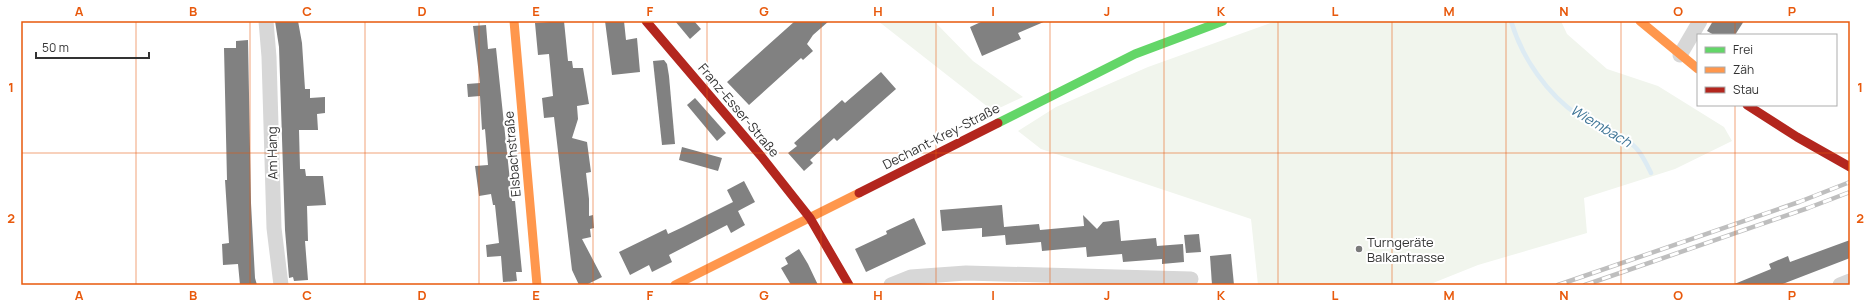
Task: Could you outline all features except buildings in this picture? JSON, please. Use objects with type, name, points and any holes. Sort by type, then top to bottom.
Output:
[{"type":"street","name":"Am Hang","points":[[266,21],[270,57],[274,228],[281,285]]},
{"type":"street","name":"Elsbachstraße","points":[[514,21],[536,285]]},
{"type":"street","name":"Franz-Esser-Straße","points":[[646,21],[761,156],[810,218],[849,285]]},
{"type":"street","name":"Dechant-Krey-Straße","points":[[675,285],[810,218],[973,134],[1135,54],[1223,21]]},
{"type":"street","points":[[1640,21],[1697,68]]},
{"type":"street","points":[[1680,55],[1700,21]]},
{"type":"street","points":[[1748,106],[1797,137],[1850,167]]},
{"type":"street","points":[[891,285],[911,277],[966,273],[1191,279]]},
{"type":"street","points":[[1840,285],[1850,281]]},
{"type":"shaded area","points":[[878,21],[934,21],[973,61],[1023,97],[993,111]]},
{"type":"shaded area","points":[[1276,21],[1561,21],[1567,34],[1607,69],[1658,86],[1724,127],[1732,141],[1675,169],[1584,198],[1587,233],[1478,265],[1428,285],[1258,285],[1251,219],[1041,149],[1018,131],[1056,107],[1148,67]]},
{"type":"waterway","name":"Wiembach","points":[[1511,21],[1529,62],[1556,97],[1579,116],[1625,139],[1637,149],[1651,173]]},
{"type":"railway","points":[[1558,285],[1799,202],[1850,182]]},
{"type":"railway","points":[[1585,285],[1850,192]]},
{"type":"traffic: fast","points":[[998,123],[1135,54],[1223,21]]},
{"type":"traffic: slow","points":[[514,21],[537,285]]},
{"type":"traffic: slow","points":[[1640,21],[1697,68]]},
{"type":"traffic: slow","points":[[675,285],[859,193]]},
{"type":"traffic: jam","points":[[646,21],[761,156],[810,218],[849,285]]},
{"type":"traffic: jam","points":[[1749,106],[1797,137],[1850,167]]},
{"type":"traffic: jam","points":[[859,193],[998,123]]},
{"type":"place","name":"Turngeräte Balkantrasse","points":[[1359,249]]}]
